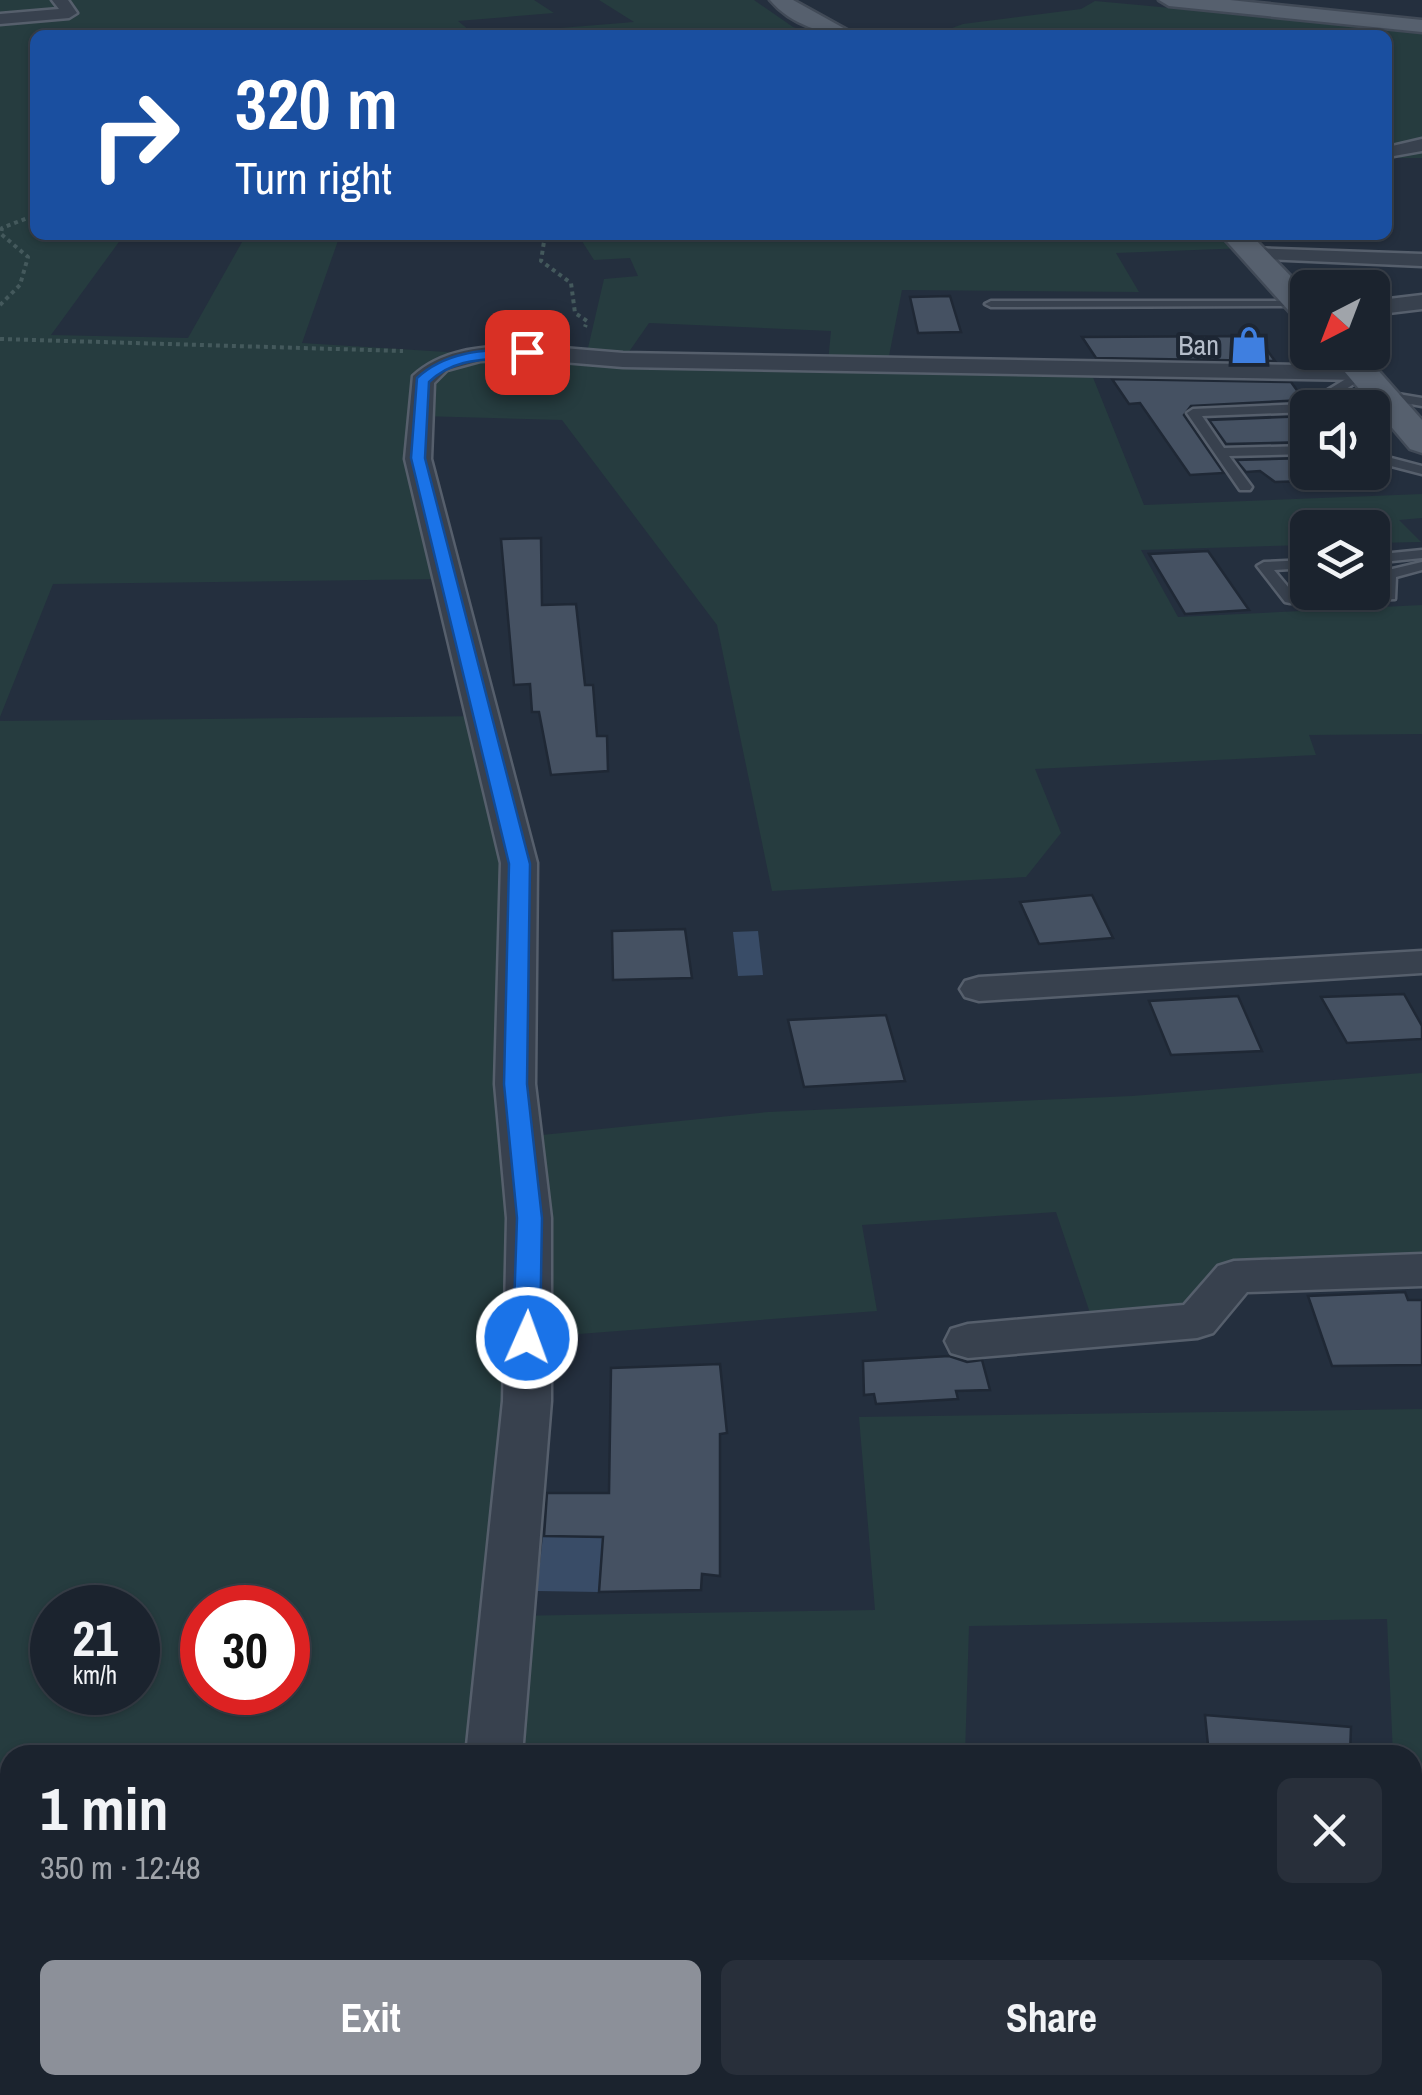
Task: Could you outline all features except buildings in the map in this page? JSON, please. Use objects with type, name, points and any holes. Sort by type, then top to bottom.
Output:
[{"type":"main road","points":[[780,0],[807,9],[837,30]]},
{"type":"main road","points":[[1169,0],[1422,24]]},
{"type":"main road","points":[[1222,0],[1422,24]]},
{"type":"main road","points":[[1244,245],[1290,294]]},
{"type":"main road","points":[[1362,373],[1422,442]]},
{"type":"street","points":[[0,20],[69,13],[60,0]]},
{"type":"street","points":[[1392,151],[1422,145]]},
{"type":"street","points":[[1244,245],[1422,260]]},
{"type":"street","points":[[1390,306],[1422,302]]},
{"type":"street","points":[[495,1745],[527,1401],[529,1218],[516,1084],[520,864],[418,458],[422,381],[438,365],[479,354],[527,352],[905,367],[1362,373]]},
{"type":"street","points":[[979,990],[1422,962]]},
{"type":"street","points":[[968,1341],[1197,1321],[1234,1278],[1422,1270]]},
{"type":"lane","points":[[992,304],[1290,308]]},
{"type":"lane","points":[[1336,390],[1362,373],[1422,402]]},
{"type":"lane","points":[[1245,487],[1193,413],[1290,409]]},
{"type":"lane","points":[[1219,452],[1290,450]]},
{"type":"lane","points":[[1390,462],[1422,470]]},
{"type":"lane","points":[[1390,557],[1422,554]]},
{"type":"lane","points":[[1290,565],[1264,566],[1290,599]]},
{"type":"lane","points":[[1390,574],[1422,566]]},
{"type":"path","points":[[0,305],[20,285],[28,256],[1,234],[2,228],[30,217]]},
{"type":"path","points":[[544,240],[542,261],[571,282],[574,313],[587,321],[574,356]]},
{"type":"path","points":[[0,339],[479,354]]},
{"type":"green space","points":[[0,0],[534,0],[554,13],[458,21],[469,30],[30,30],[30,240],[120,240],[51,335],[188,338],[243,240],[338,240],[302,343],[479,354],[588,348],[604,279],[638,276],[630,258],[594,260],[581,240],[1240,240],[1247,248],[1116,253],[1139,292],[902,290],[887,366],[1090,370],[1144,505],[1422,494],[1422,518],[1399,520],[1421,542],[1390,543],[1390,510],[1290,510],[1290,546],[1141,550],[1178,617],[1390,610],[1390,607],[1422,605],[1422,734],[1309,735],[1316,755],[1035,769],[1061,833],[1026,877],[772,891],[717,625],[562,420],[420,416],[443,579],[53,584],[0,717]],"holes":[[[649,323],[831,331],[828,362],[624,359]]]},
{"type":"green space","points":[[599,0],[754,0],[802,30],[536,30],[634,22]]},
{"type":"green space","points":[[1095,1],[1422,31],[1422,158],[1392,154],[1392,30],[947,30],[963,24],[1081,9]]},
{"type":"green space","points":[[489,716],[519,863],[522,1137],[768,1112],[1132,1096],[1422,1073],[1422,1263],[1221,1269],[1195,1313],[1092,1319],[1056,1212],[862,1225],[877,1311],[527,1338],[507,1616],[875,1610],[859,1417],[1422,1409],[1422,1745],[1393,1745],[1387,1619],[969,1626],[965,1745],[0,1745],[0,721]]},
{"type":"water","points":[[758,931],[763,975],[738,976],[733,932]]},
{"type":"water","points":[[543,1536],[603,1537],[599,1592],[537,1591]]},
{"type":"place","name":"Ban","points":[[1249,345]]},
{"type":"route","points":[[527,352],[479,354],[438,365],[422,381],[418,458],[520,864],[516,1084],[529,1218],[527,1338]]}]
